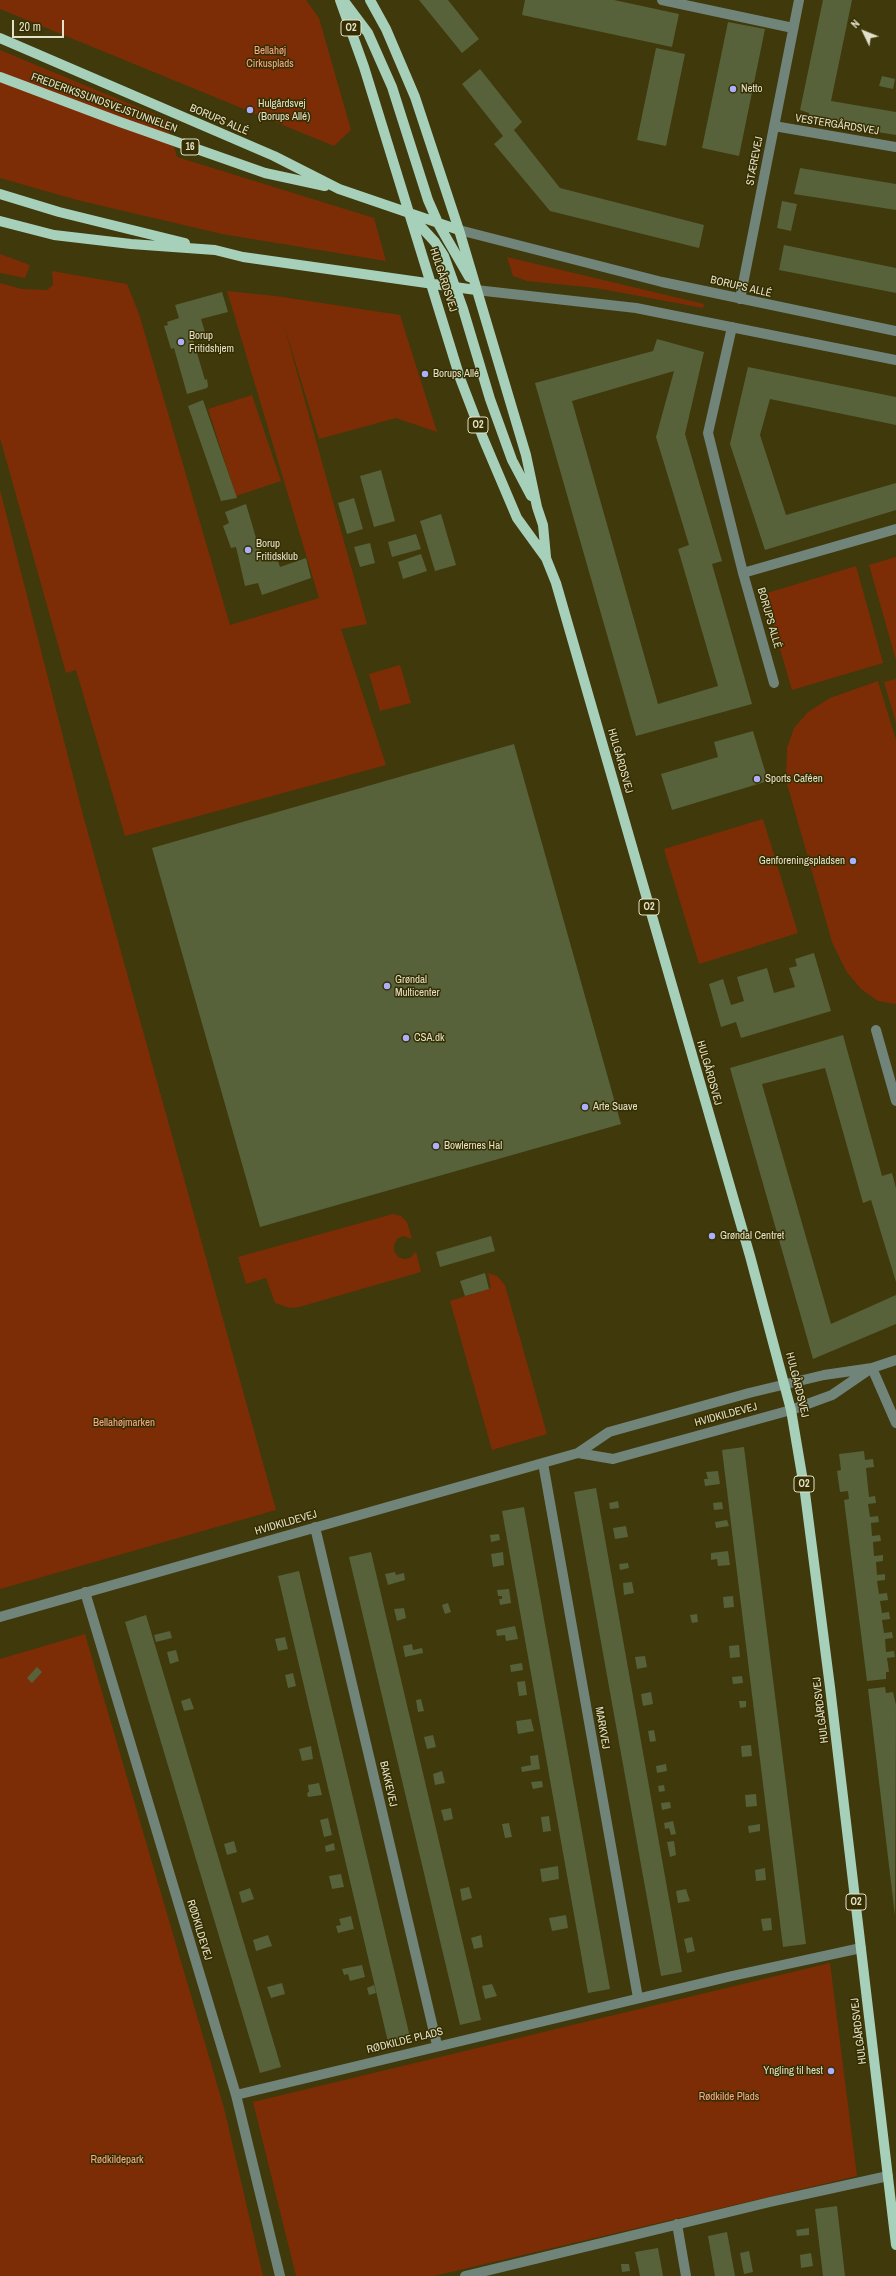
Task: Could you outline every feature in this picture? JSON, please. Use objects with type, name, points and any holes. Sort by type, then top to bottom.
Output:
[{"type":"main road","name":"HULGÅRDSVEJ","points":[[340,0],[363,62],[408,213],[460,378],[483,438],[517,518],[546,558]]},
{"type":"main road","points":[[343,0],[368,33],[392,87],[428,200],[439,225],[476,290]]},
{"type":"main road","name":"HULGÅRDSVEJ","points":[[370,0],[386,29],[415,97],[459,230],[526,455],[537,507],[543,524],[546,558],[581,666],[792,1410],[805,1494],[829,1679],[896,2245]]},
{"type":"main road","name":"BORUPS ALLÉ","points":[[0,38],[274,156],[339,189],[439,225],[459,230]]},
{"type":"main road","name":"FREDERIKSSUNDSVEJSTUNNELEN","points":[[0,77],[120,122],[265,173],[339,189]]},
{"type":"main road","points":[[0,194],[59,212],[243,257],[476,290]]},
{"type":"main road","points":[[408,213],[441,252],[455,286],[490,399],[512,460],[537,507]]},
{"type":"main road","points":[[0,221],[54,235],[131,244],[215,250]]},
{"type":"street","points":[[662,0],[793,28]]},
{"type":"street","name":"STÆREVEJ","points":[[740,299],[799,0]]},
{"type":"street","name":"VESTERGÅRDSVEJ","points":[[774,126],[896,147]]},
{"type":"street","name":"BORUPS ALLÉ","points":[[459,230],[522,248],[740,299],[896,331]]},
{"type":"street","points":[[476,290],[636,308],[896,360]]},
{"type":"street","name":"BORUPS ALLÉ","points":[[732,327],[708,433],[743,573],[774,683]]},
{"type":"street","points":[[743,573],[896,529]]},
{"type":"street","points":[[876,1030],[896,1101]]},
{"type":"street","name":"HVIDKILDEVEJ","points":[[0,1617],[578,1453],[609,1432],[785,1384],[824,1375],[872,1368],[896,1360]]},
{"type":"street","points":[[872,1368],[896,1423]]},
{"type":"street","name":"HVIDKILDEVEJ","points":[[578,1453],[613,1459],[792,1410],[832,1395],[872,1368]]},
{"type":"street","name":"MARKVEJ","points":[[543,1463],[638,1998]]},
{"type":"street","name":"BAKKEVEJ","points":[[315,1527],[437,2045]]},
{"type":"street","name":"RØDKILDEVEJ","points":[[86,1592],[236,2095],[280,2276]]},
{"type":"street","name":"RØDKILDE PLADS","points":[[236,2095],[437,2045],[861,1948]]},
{"type":"street","points":[[465,2276],[491,2273],[677,2224],[888,2176]]},
{"type":"street","points":[[677,2224],[686,2276]]},
{"type":"green space","name":"Bellahøj Cirkusplads","points":[[0,0],[306,0],[319,18],[351,130],[334,146],[0,9]]},
{"type":"green space","points":[[0,50],[166,119],[177,157],[374,218],[386,261],[222,234],[77,200],[0,178]]},
{"type":"green space","points":[[0,254],[30,265],[25,278],[0,273]]},
{"type":"green space","points":[[507,257],[704,304],[703,308],[596,288],[527,281],[513,276]]},
{"type":"green space","points":[[52,271],[127,284],[139,314],[230,625],[319,598],[227,291],[276,296],[400,315],[437,432],[396,418],[319,439],[283,322],[367,624],[341,629],[386,765],[125,836],[76,670],[66,673],[0,438],[0,283],[22,289],[47,290],[53,285]]},
{"type":"green space","points":[[252,395],[281,481],[236,496],[208,409]]},
{"type":"green space","name":"Bellahøjmarken","points":[[0,490],[83,815],[276,1510],[0,1589]]},
{"type":"green space","points":[[896,557],[896,660],[869,565]]},
{"type":"green space","points":[[856,566],[883,663],[792,690],[764,594]]},
{"type":"green space","points":[[400,665],[411,703],[380,711],[369,674]]},
{"type":"green space","points":[[896,679],[896,723],[884,682]]},
{"type":"green space","name":"Genforeningspladsen","points":[[878,681],[896,740],[896,1004],[878,1001],[861,989],[846,971],[832,942],[786,780],[787,748],[794,728],[808,712],[830,698]]},
{"type":"green space","points":[[763,819],[798,933],[699,964],[664,849]]},
{"type":"green space","points":[[393,1214],[401,1216],[407,1222],[412,1239],[403,1236],[397,1239],[394,1245],[394,1251],[398,1257],[404,1259],[410,1258],[416,1252],[421,1272],[299,1307],[290,1308],[275,1303],[266,1278],[246,1284],[238,1257]]},
{"type":"green space","points":[[488,1273],[497,1276],[505,1285],[547,1434],[492,1450],[450,1301],[491,1288]]},
{"type":"green space","name":"Rødkildepark","points":[[85,1634],[224,2108],[263,2276],[0,2276],[0,1659]]},
{"type":"green space","name":"Rødkilde Plads","points":[[830,1963],[857,2176],[434,2276],[296,2276],[253,2102]]},
{"type":"building","points":[[419,0],[448,0],[479,39],[462,53]]},
{"type":"building","points":[[525,0],[614,0],[679,14],[672,47],[522,15]]},
{"type":"building","points":[[823,0],[852,0],[831,101],[896,112],[896,135],[808,121],[809,113],[800,110]]},
{"type":"building","name":"Netto","points":[[728,22],[765,29],[739,156],[702,148]]},
{"type":"building","points":[[656,48],[685,54],[666,146],[637,140]]},
{"type":"building","points":[[480,69],[522,122],[514,130],[560,188],[704,225],[699,248],[550,211],[494,144],[503,136],[462,84]]},
{"type":"building","points":[[882,76],[895,79],[893,89],[879,86]]},
{"type":"building","points":[[800,168],[896,184],[896,210],[794,194]]},
{"type":"building","points":[[782,201],[797,204],[791,231],[777,228]]},
{"type":"building","points":[[784,245],[896,268],[896,293],[779,270]]},
{"type":"building","name":"Borup Fritidshjem","points":[[222,292],[228,312],[201,319],[205,332],[192,336],[208,386],[207,388],[187,394],[174,348],[171,349],[164,326],[168,325],[167,322],[179,318],[175,305]]},
{"type":"building","points":[[657,339],[704,352],[685,434],[722,561],[712,564],[752,704],[636,736],[535,383],[653,351]],"holes":[[[674,371],[656,437],[689,545],[678,549],[718,686],[658,704],[572,401]]]},
{"type":"building","points":[[748,367],[896,397],[896,425],[770,399],[760,435],[786,515],[896,483],[896,510],[765,550],[730,444]]},
{"type":"building","points":[[203,400],[237,498],[221,501],[188,406]]},
{"type":"building","points":[[381,470],[395,521],[374,527],[360,476]]},
{"type":"building","points":[[354,498],[363,529],[347,534],[338,503]]},
{"type":"building","name":"Borup Fritidsklub","points":[[246,504],[262,558],[275,552],[280,567],[306,558],[311,578],[262,595],[258,583],[245,586],[236,547],[231,548],[223,526],[229,523],[225,512]]},
{"type":"building","points":[[441,514],[456,565],[435,571],[420,521]]},
{"type":"building","points":[[416,534],[421,549],[392,557],[388,542]]},
{"type":"building","points":[[370,543],[375,563],[360,567],[354,547]]},
{"type":"building","points":[[421,554],[427,571],[403,579],[398,562]]},
{"type":"building","points":[[753,731],[768,781],[672,810],[661,774],[718,757],[714,742]]},
{"type":"building","name":"Grøndal Multicenter","points":[[514,744],[621,1124],[260,1227],[152,848]]},
{"type":"building","points":[[814,953],[831,1011],[741,1038],[736,1022],[721,1027],[709,984],[723,979],[731,1005],[744,1001],[737,977],[767,968],[774,993],[795,987],[789,968],[797,966],[795,959]]},
{"type":"building","points":[[843,1035],[882,1176],[892,1173],[896,1188],[896,1282],[871,1200],[863,1203],[825,1068],[762,1084],[831,1324],[896,1295],[896,1324],[813,1359],[730,1068]]},
{"type":"building","points":[[491,1236],[495,1251],[440,1267],[436,1252]]},
{"type":"building","points":[[485,1273],[489,1289],[465,1296],[460,1281]]},
{"type":"building","points":[[744,1447],[806,1944],[783,1947],[722,1450]]},
{"type":"building","points":[[864,1451],[865,1460],[873,1459],[874,1467],[866,1468],[869,1497],[875,1496],[876,1503],[868,1504],[870,1517],[878,1516],[879,1522],[871,1523],[872,1536],[880,1535],[881,1541],[873,1542],[874,1556],[883,1555],[883,1561],[876,1562],[877,1575],[885,1574],[885,1580],[877,1581],[879,1594],[887,1593],[888,1600],[880,1601],[882,1613],[889,1612],[890,1619],[882,1620],[884,1633],[892,1632],[893,1638],[885,1639],[886,1652],[894,1651],[895,1657],[887,1658],[889,1672],[886,1672],[886,1679],[867,1681],[844,1500],[849,1499],[848,1491],[840,1492],[837,1471],[841,1470],[839,1454]]},
{"type":"building","points":[[718,1471],[720,1484],[705,1486],[704,1479],[708,1479],[706,1472]]},
{"type":"building","points":[[596,1488],[682,1972],[661,1976],[574,1492]]},
{"type":"building","points":[[618,1501],[619,1508],[610,1509],[609,1503]]},
{"type":"building","points":[[722,1502],[723,1509],[714,1510],[713,1503]]},
{"type":"building","points":[[524,1507],[610,1989],[588,1993],[502,1511]]},
{"type":"building","points":[[727,1520],[729,1526],[716,1528],[715,1522]]},
{"type":"building","points":[[626,1526],[628,1537],[615,1539],[613,1528]]},
{"type":"building","points":[[499,1534],[500,1540],[491,1542],[490,1535]]},
{"type":"building","points":[[728,1551],[730,1565],[718,1566],[717,1559],[711,1560],[711,1553]]},
{"type":"building","points":[[371,1552],[481,2020],[460,2025],[349,1557]]},
{"type":"building","points":[[503,1552],[504,1565],[493,1567],[491,1554]]},
{"type":"building","points":[[628,1563],[629,1568],[620,1570],[619,1564]]},
{"type":"building","points":[[299,1571],[410,2037],[388,2042],[278,1576]]},
{"type":"building","points":[[395,1572],[396,1575],[404,1573],[405,1580],[388,1585],[385,1574]]},
{"type":"building","points":[[632,1582],[634,1593],[624,1595],[623,1583]]},
{"type":"building","points":[[509,1589],[511,1603],[500,1605],[499,1599],[502,1599],[502,1596],[498,1596],[497,1590]]},
{"type":"building","points":[[733,1596],[734,1607],[724,1608],[723,1597]]},
{"type":"building","points":[[448,1603],[451,1612],[445,1614],[442,1605]]},
{"type":"building","points":[[404,1608],[406,1618],[397,1621],[394,1609]]},
{"type":"building","points":[[697,1614],[698,1622],[692,1623],[690,1615]]},
{"type":"building","points":[[146,1615],[281,2067],[260,2073],[125,1622]]},
{"type":"building","points":[[515,1626],[518,1639],[506,1641],[505,1635],[497,1636],[496,1630]]},
{"type":"building","points":[[170,1631],[172,1638],[156,1642],[154,1635]]},
{"type":"building","points":[[285,1637],[288,1649],[278,1651],[275,1639]]},
{"type":"building","points":[[412,1644],[413,1650],[422,1648],[423,1653],[405,1657],[403,1646]]},
{"type":"building","points":[[739,1645],[740,1657],[730,1658],[729,1646]]},
{"type":"building","points":[[176,1650],[179,1661],[170,1664],[167,1652]]},
{"type":"building","points":[[645,1656],[647,1667],[637,1669],[635,1657]]},
{"type":"building","points":[[522,1663],[523,1670],[511,1672],[510,1665]]},
{"type":"building","points":[[37,1667],[42,1672],[32,1683],[27,1678]]},
{"type":"building","points":[[293,1673],[296,1686],[288,1688],[285,1675]]},
{"type":"building","points":[[742,1676],[743,1683],[733,1684],[732,1677]]},
{"type":"building","points":[[525,1681],[527,1695],[519,1696],[517,1682]]},
{"type":"building","points":[[885,1687],[886,1693],[893,1692],[896,1705],[895,1916],[868,1689]]},
{"type":"building","points":[[651,1692],[653,1704],[643,1706],[641,1694]]},
{"type":"building","points":[[190,1698],[194,1709],[184,1711],[181,1701]]},
{"type":"building","points":[[421,1699],[424,1711],[418,1712],[416,1700]]},
{"type":"building","points":[[739,1701],[746,1701],[746,1707],[740,1708]]},
{"type":"building","points":[[531,1719],[534,1731],[518,1734],[516,1721]]},
{"type":"building","points":[[654,1730],[656,1741],[650,1742],[648,1731]]},
{"type":"building","points":[[433,1735],[436,1747],[427,1749],[424,1737]]},
{"type":"building","points":[[751,1745],[752,1756],[742,1757],[741,1746]]},
{"type":"building","points":[[311,1746],[313,1759],[302,1761],[299,1749]]},
{"type":"building","points":[[538,1755],[540,1769],[522,1772],[521,1767],[531,1765],[530,1756]]},
{"type":"building","points":[[666,1764],[667,1771],[657,1773],[656,1766]]},
{"type":"building","points":[[442,1771],[445,1783],[435,1785],[433,1774]]},
{"type":"building","points":[[542,1781],[543,1787],[533,1789],[531,1782]]},
{"type":"building","points":[[319,1783],[322,1795],[308,1797],[308,1785]]},
{"type":"building","points":[[664,1785],[665,1791],[659,1792],[658,1786]]},
{"type":"building","points":[[756,1794],[757,1806],[746,1807],[745,1795]]},
{"type":"building","points":[[670,1802],[671,1808],[662,1810],[661,1803]]},
{"type":"building","points":[[451,1808],[453,1819],[444,1821],[441,1810]]},
{"type":"building","points":[[549,1816],[551,1831],[543,1832],[541,1817]]},
{"type":"building","points":[[328,1818],[332,1835],[324,1837],[320,1820]]},
{"type":"building","points":[[673,1821],[676,1834],[671,1835],[669,1828],[665,1829],[664,1823]]},
{"type":"building","points":[[509,1823],[512,1837],[505,1838],[502,1824]]},
{"type":"building","points":[[760,1824],[760,1831],[749,1833],[748,1826]]},
{"type":"building","points":[[234,1841],[237,1852],[227,1855],[224,1844]]},
{"type":"building","points":[[674,1841],[676,1855],[670,1857],[667,1842]]},
{"type":"building","points":[[334,1843],[335,1850],[326,1852],[325,1846]]},
{"type":"building","points":[[558,1866],[559,1879],[542,1882],[540,1869]]},
{"type":"building","points":[[765,1868],[766,1880],[756,1881],[755,1870]]},
{"type":"building","points":[[341,1874],[344,1887],[332,1889],[329,1876]]},
{"type":"building","points":[[469,1887],[472,1898],[462,1901],[460,1889]]},
{"type":"building","points":[[250,1888],[254,1899],[242,1903],[239,1892]]},
{"type":"building","points":[[686,1889],[690,1901],[678,1903],[676,1891]]},
{"type":"building","points":[[566,1915],[568,1928],[552,1931],[549,1918]]},
{"type":"building","points":[[351,1916],[354,1929],[338,1933],[336,1926],[341,1925],[339,1919]]},
{"type":"building","points":[[771,1918],[772,1930],[763,1931],[761,1919]]},
{"type":"building","points":[[268,1935],[272,1946],[256,1951],[253,1940]]},
{"type":"building","points":[[481,1935],[483,1947],[474,1949],[471,1938]]},
{"type":"building","points":[[692,1937],[695,1951],[687,1953],[684,1939]]},
{"type":"building","points":[[362,1965],[365,1977],[350,1981],[348,1974],[344,1975],[342,1969]]},
{"type":"building","points":[[282,1983],[285,1994],[271,1998],[267,1987]]},
{"type":"building","points":[[492,1984],[497,1996],[485,1999],[482,1986]]},
{"type":"building","points":[[374,1985],[376,1993],[369,1995],[367,1988]]},
{"type":"building","points":[[837,2206],[845,2276],[823,2276],[815,2209]]},
{"type":"building","points":[[809,2228],[809,2235],[797,2236],[796,2230]]},
{"type":"building","points":[[727,2232],[735,2276],[715,2276],[708,2236]]},
{"type":"building","points":[[658,2248],[663,2276],[640,2276],[635,2252]]},
{"type":"building","points":[[749,2251],[753,2272],[744,2274],[740,2253]]},
{"type":"building","points":[[811,2253],[813,2266],[801,2268],[800,2255]]},
{"type":"building","points":[[621,2264],[629,2264],[630,2271],[622,2272]]},
{"type":"place","name":"Netto","points":[[733,89]]},
{"type":"place","name":"Hulgårdsvej (Borups Allé)","points":[[250,110]]},
{"type":"place","name":"Borup Fritidshjem","points":[[181,342]]},
{"type":"place","name":"Borups Allé","points":[[425,374]]},
{"type":"place","name":"Borup Fritidsklub","points":[[248,550]]},
{"type":"place","name":"Sports Caféen","points":[[757,779]]},
{"type":"place","name":"Genforeningspladsen","points":[[853,861]]},
{"type":"place","name":"Grøndal Multicenter","points":[[387,986]]},
{"type":"place","name":"CSA.dk","points":[[406,1038]]},
{"type":"place","name":"Arte Suave","points":[[585,1107]]},
{"type":"place","name":"Bowlernes Hal","points":[[436,1146]]},
{"type":"place","name":"Grøndal Centret","points":[[712,1236]]},
{"type":"place","name":"Yngling til hest","points":[[831,2071]]}]
